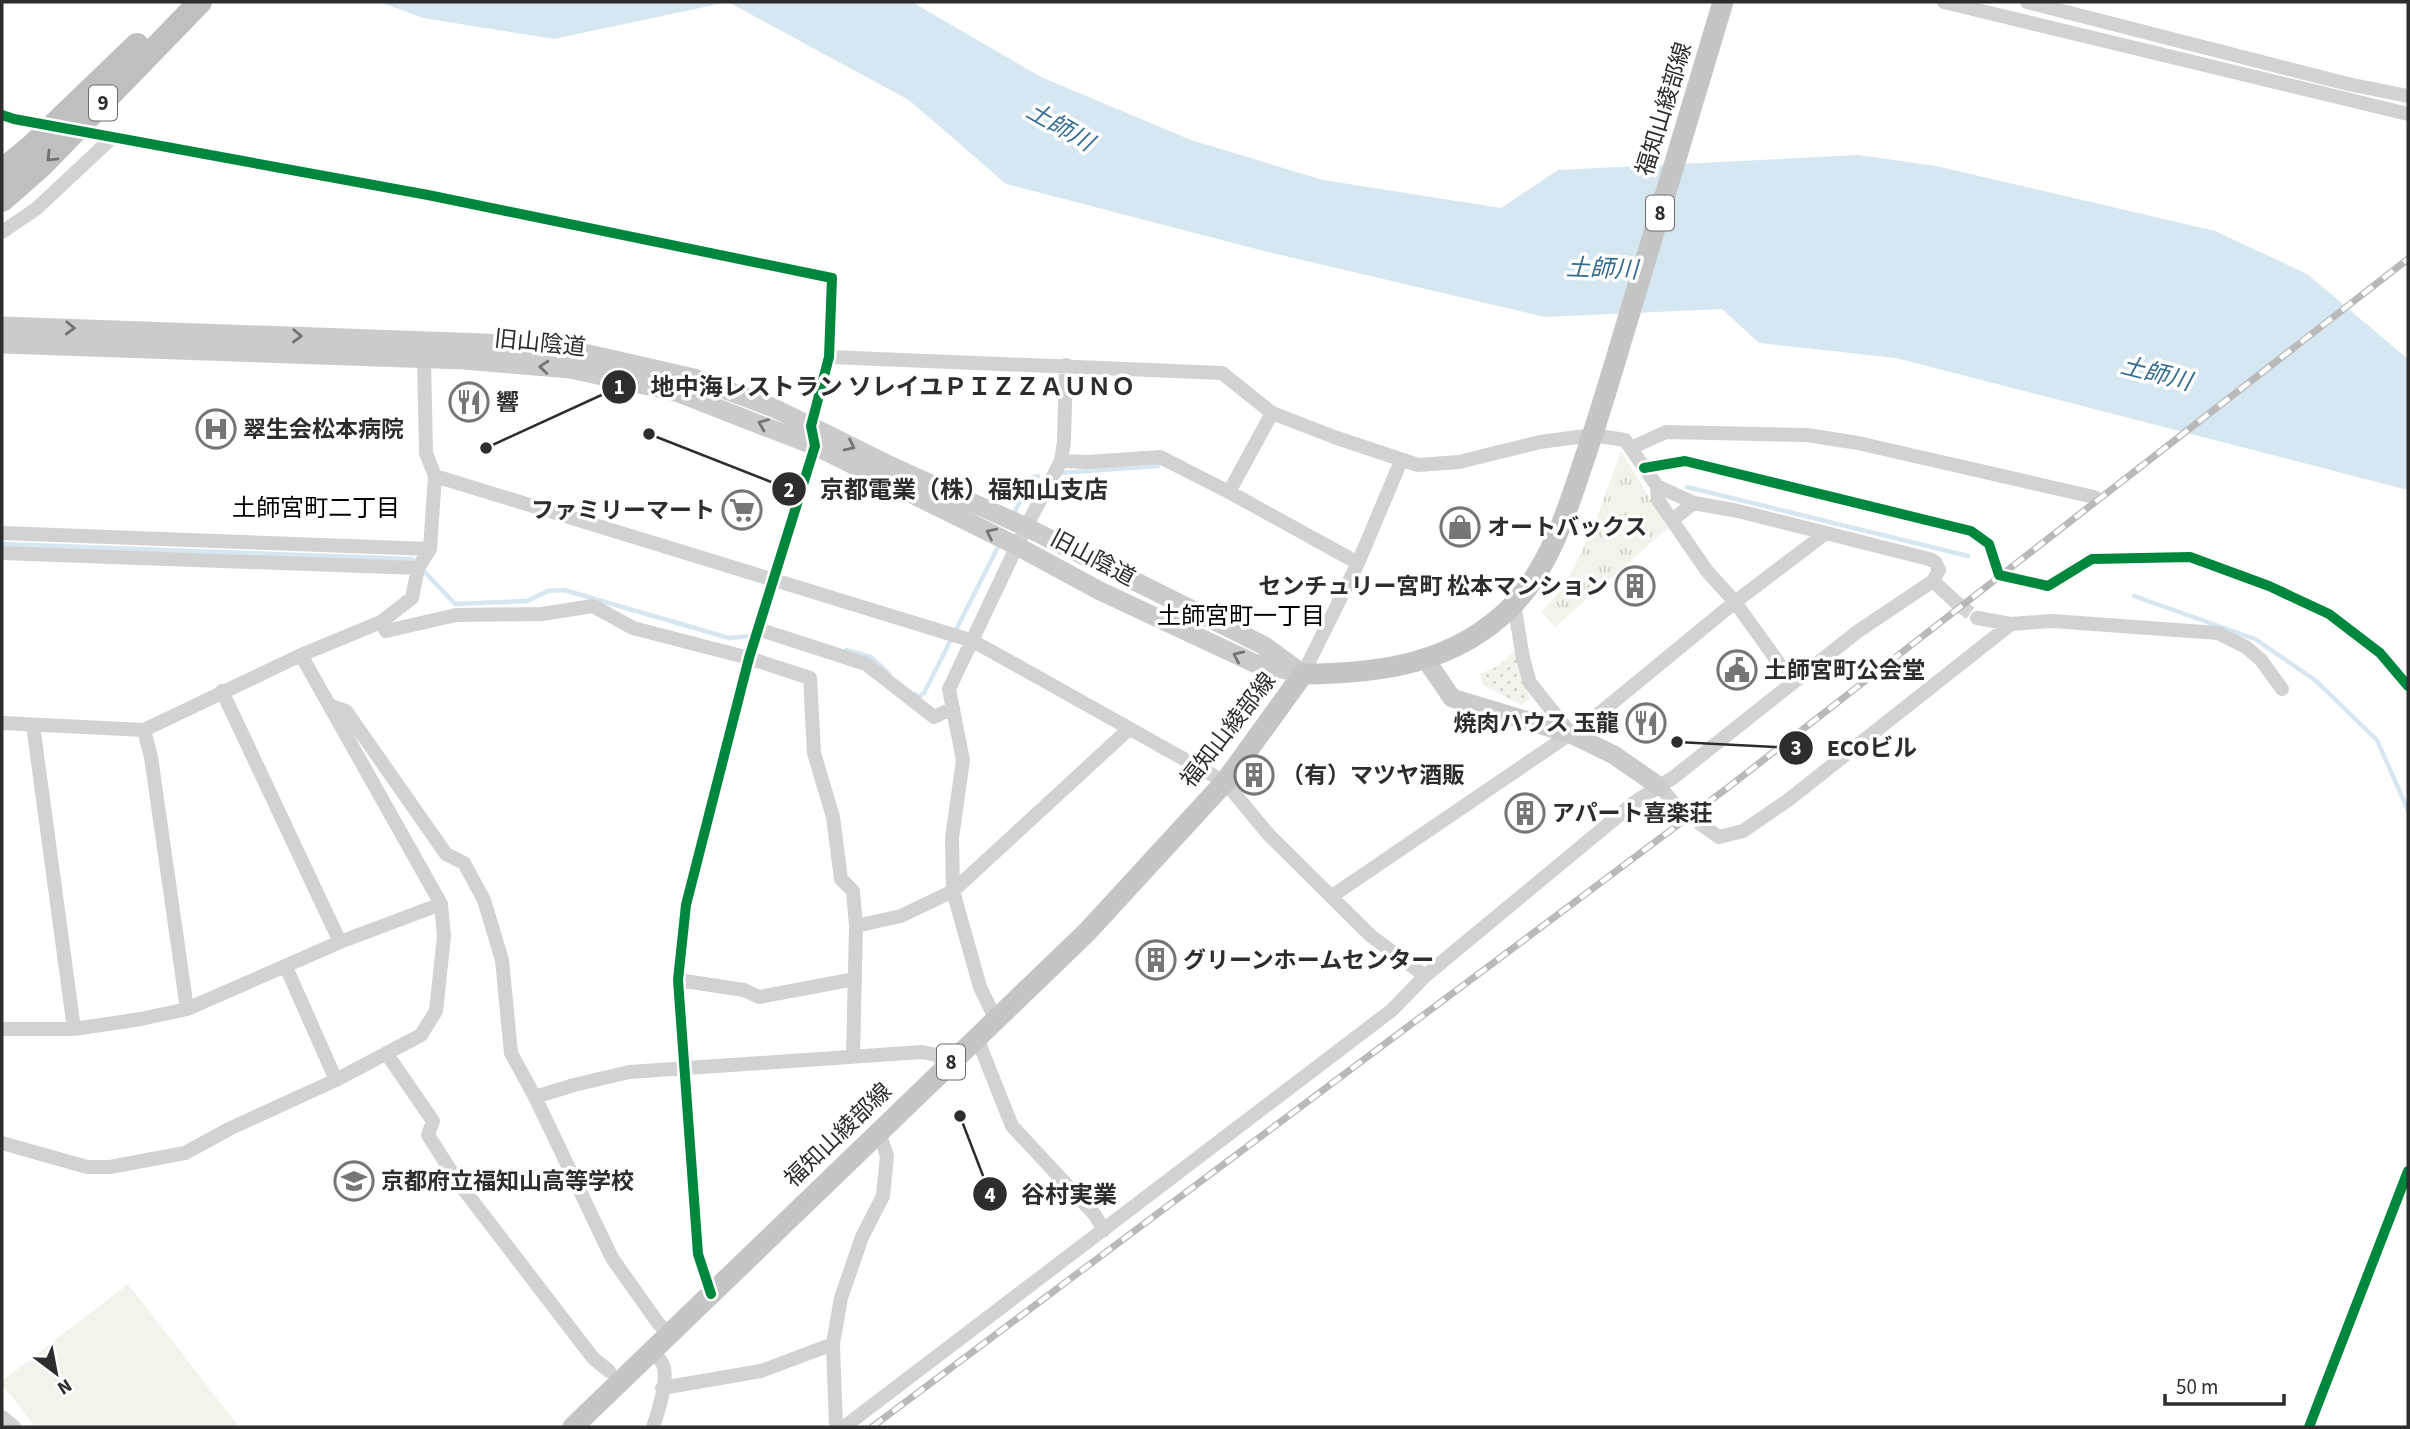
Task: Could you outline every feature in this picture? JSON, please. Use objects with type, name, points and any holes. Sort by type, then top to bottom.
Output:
[{"type":"highway","name":"9","points":[[2,171],[32,146],[182,2]]},
{"type":"highway","name":"9","points":[[2,200],[52,156],[200,2]]},
{"type":"main road","name":"福知山綾部線","points":[[573,1427],[1087,932],[1225,782],[1303,674],[1349,674],[1426,660],[1458,647],[1482,632],[1514,604],[1538,570],[1564,519],[1595,429],[1723,2]]},
{"type":"street","points":[[1944,2],[2408,114]]},
{"type":"street","points":[[2027,2],[2408,96]]},
{"type":"street","points":[[2,131],[8,117],[428,195],[832,278],[829,357],[811,426],[815,446],[749,658],[686,905],[678,980],[698,1254],[711,1294]]},
{"type":"street","points":[[2,232],[36,209],[113,137]]},
{"type":"street","points":[[2,326],[485,343],[571,350],[694,378],[774,408],[891,466],[1026,527],[1263,645],[1303,674],[1358,563],[1401,461]]},
{"type":"street","name":"旧山陰道","points":[[2,344],[424,359],[570,369],[676,391],[815,446],[1017,546],[1100,591],[1254,663],[1303,674]]},
{"type":"street","points":[[829,357],[1222,373],[1272,412],[1418,465],[1459,461],[1595,429],[1625,440],[1657,486],[1694,503],[1738,511],[1929,559],[1935,562],[1939,570],[1933,580],[1857,632],[1660,787],[1635,802],[1425,976],[1392,1010],[844,1427]]},
{"type":"street","points":[[2,723],[144,730],[301,655],[381,622],[412,598],[418,568],[430,550],[436,476],[426,453],[424,359]]},
{"type":"street","points":[[996,1020],[980,987],[953,891],[951,838],[963,760],[949,689],[1026,527],[1062,461],[1066,365]]},
{"type":"street","points":[[1229,492],[1272,412]]},
{"type":"street","points":[[1631,448],[1666,432],[1807,435],[1858,443],[2094,497]]},
{"type":"street","points":[[1062,461],[1160,457],[1358,563]]},
{"type":"street","points":[[1644,468],[1685,461],[1971,531],[1989,544],[1999,575]]},
{"type":"street","points":[[436,476],[772,581],[973,640],[1225,782],[1269,835],[1371,936],[1425,976]]},
{"type":"street","points":[[1657,486],[1658,499],[1707,571],[1735,602],[1793,683]]},
{"type":"street","points":[[1672,520],[1694,503]]},
{"type":"street","points":[[2,533],[430,550]]},
{"type":"street","points":[[1332,895],[1595,717],[1735,602],[1826,533]]},
{"type":"street","points":[[2,553],[418,568]]},
{"type":"street","points":[[2048,586],[2092,559],[2190,557],[2269,586],[2329,614],[2380,653],[2408,685]]},
{"type":"street","points":[[1933,580],[1959,606]]},
{"type":"street","points":[[1514,604],[1530,683],[1571,734]]},
{"type":"street","points":[[381,622],[386,631],[456,615],[542,614],[593,606],[633,628],[749,658],[810,678],[814,753],[833,817],[841,879],[853,891],[856,926],[853,1056]]},
{"type":"street","points":[[1977,618],[2011,624],[2052,621],[2218,634],[2246,647],[2261,660],[2282,689]]},
{"type":"street","points":[[1709,830],[1719,837],[1743,831],[1787,801],[2011,624]]},
{"type":"street","points":[[758,629],[866,664],[934,717],[953,708]]},
{"type":"street","points":[[2,1143],[87,1167],[110,1167],[185,1153],[231,1128],[336,1080],[421,1035],[436,1011],[444,936],[441,904],[301,655]]},
{"type":"street","points":[[1426,660],[1452,698],[1571,734],[1614,755],[1660,787],[1681,811]]},
{"type":"street","points":[[222,691],[340,942]]},
{"type":"street","points":[[329,705],[346,711],[446,854],[464,863],[484,900],[502,960],[511,1053],[612,1258],[658,1323],[669,1334]]},
{"type":"street","points":[[33,725],[74,1029]]},
{"type":"street","points":[[856,926],[901,916],[953,891],[1129,729]]},
{"type":"street","points":[[144,730],[151,757],[187,1009]]},
{"type":"street","points":[[2,1029],[74,1029],[187,1009],[340,942],[441,904]]},
{"type":"street","points":[[286,967],[336,1080]]},
{"type":"street","points":[[678,980],[744,990],[759,997],[855,979]]},
{"type":"street","points":[[976,1038],[1012,1126],[1096,1215],[1104,1230]]},
{"type":"street","points":[[535,1097],[629,1072],[684,1067],[922,1052],[937,1055],[946,1067]]},
{"type":"street","points":[[386,1053],[433,1121],[428,1135],[458,1182],[593,1358],[609,1371]]},
{"type":"street","points":[[836,1427],[833,1344],[841,1298],[853,1261],[883,1196],[887,1156],[879,1132]]},
{"type":"street","points":[[2309,1427],[2408,1171]]},
{"type":"street","points":[[662,1388],[761,1371],[833,1344]]},
{"type":"street","points":[[652,1351],[662,1363],[665,1373],[653,1427]]},
{"type":"street","points":[[2,1418],[14,1427]]},
{"type":"green space","points":[[1621,451],[1668,528],[1555,627],[1542,612],[1565,585],[1593,529]]},
{"type":"green space","points":[[1513,652],[1518,652],[1523,681],[1530,699],[1521,705],[1483,685],[1480,674],[1498,666]]},
{"type":"green space","points":[[128,1284],[239,1427],[35,1427],[2,1381]]},
{"type":"water","points":[[380,2],[728,2],[554,39],[423,18]]},
{"type":"water","name":"土師川","points":[[728,2],[912,2],[1041,77],[1191,140],[1323,180],[1501,208],[1558,170],[1859,155],[1936,166],[2215,231],[2307,274],[2408,359],[2408,490],[1896,358],[1759,343],[1722,309],[1545,317],[1264,251],[1006,184],[909,100]]},
{"type":"waterway","points":[[1059,473],[1158,466]]},
{"type":"waterway","points":[[1013,515],[1033,477],[1038,476]]},
{"type":"waterway","points":[[1687,487],[1968,556]]},
{"type":"waterway","points":[[2,544],[412,559],[416,563]]},
{"type":"waterway","points":[[915,694],[919,697],[924,693],[999,545]]},
{"type":"waterway","points":[[422,569],[455,604],[527,601],[548,591],[564,590],[729,638],[752,636]]},
{"type":"waterway","points":[[2134,596],[2255,639],[2315,680],[2377,740],[2408,810]]},
{"type":"waterway","points":[[846,650],[871,657],[889,674]]},
{"type":"tunnel","points":[[1999,575],[2048,586]]},
{"type":"tunnel","points":[[1959,605],[1977,618]]},
{"type":"tunnel","points":[[1681,811],[1709,830]]},
{"type":"railway","points":[[872,1427],[1726,789],[2408,259]]},
{"type":"cycle path","points":[[2,115],[428,195],[832,278],[829,357],[811,426],[815,446],[749,658],[686,905],[678,980],[698,1254],[711,1294]]},
{"type":"cycle path","points":[[1644,468],[1685,461],[1971,531],[1989,544],[1999,575],[2048,586],[2092,559],[2190,557],[2269,586],[2329,614],[2380,653],[2408,686]]},
{"type":"cycle path","points":[[2309,1427],[2408,1171]]},
{"type":"place","name":"響","points":[[469,402]]},
{"type":"place","name":"翠生会松本病院","points":[[216,429]]},
{"type":"place","name":"京都電業（株）福知山支店","points":[[649,434]]},
{"type":"place","name":"地中海レストラン ソレイユＰＩＺＺＡＵＮＯ","points":[[486,448]]},
{"type":"place","name":"ファミリーマート","points":[[742,510]]},
{"type":"place","name":"オートバックス","points":[[1460,527]]},
{"type":"place","name":"センチュリー宮町 松本マンション","points":[[1635,586]]},
{"type":"place","name":"土師宮町公会堂","points":[[1737,670]]},
{"type":"place","name":"焼肉ハウス 玉龍","points":[[1646,723]]},
{"type":"place","name":"ECOビル","points":[[1677,742]]},
{"type":"place","name":"（有）マツヤ酒販","points":[[1254,775]]},
{"type":"place","name":"アパート喜楽荘","points":[[1525,813]]},
{"type":"place","name":"グリーンホームセンター","points":[[1156,960]]},
{"type":"place","name":"谷村実業","points":[[960,1116]]},
{"type":"place","name":"京都府立福知山高等学校","points":[[354,1181]]},
{"type":"district","name":"土師宮町二丁目","points":[[316,508]]},
{"type":"district","name":"土師宮町一丁目","points":[[1241,616]]}]
